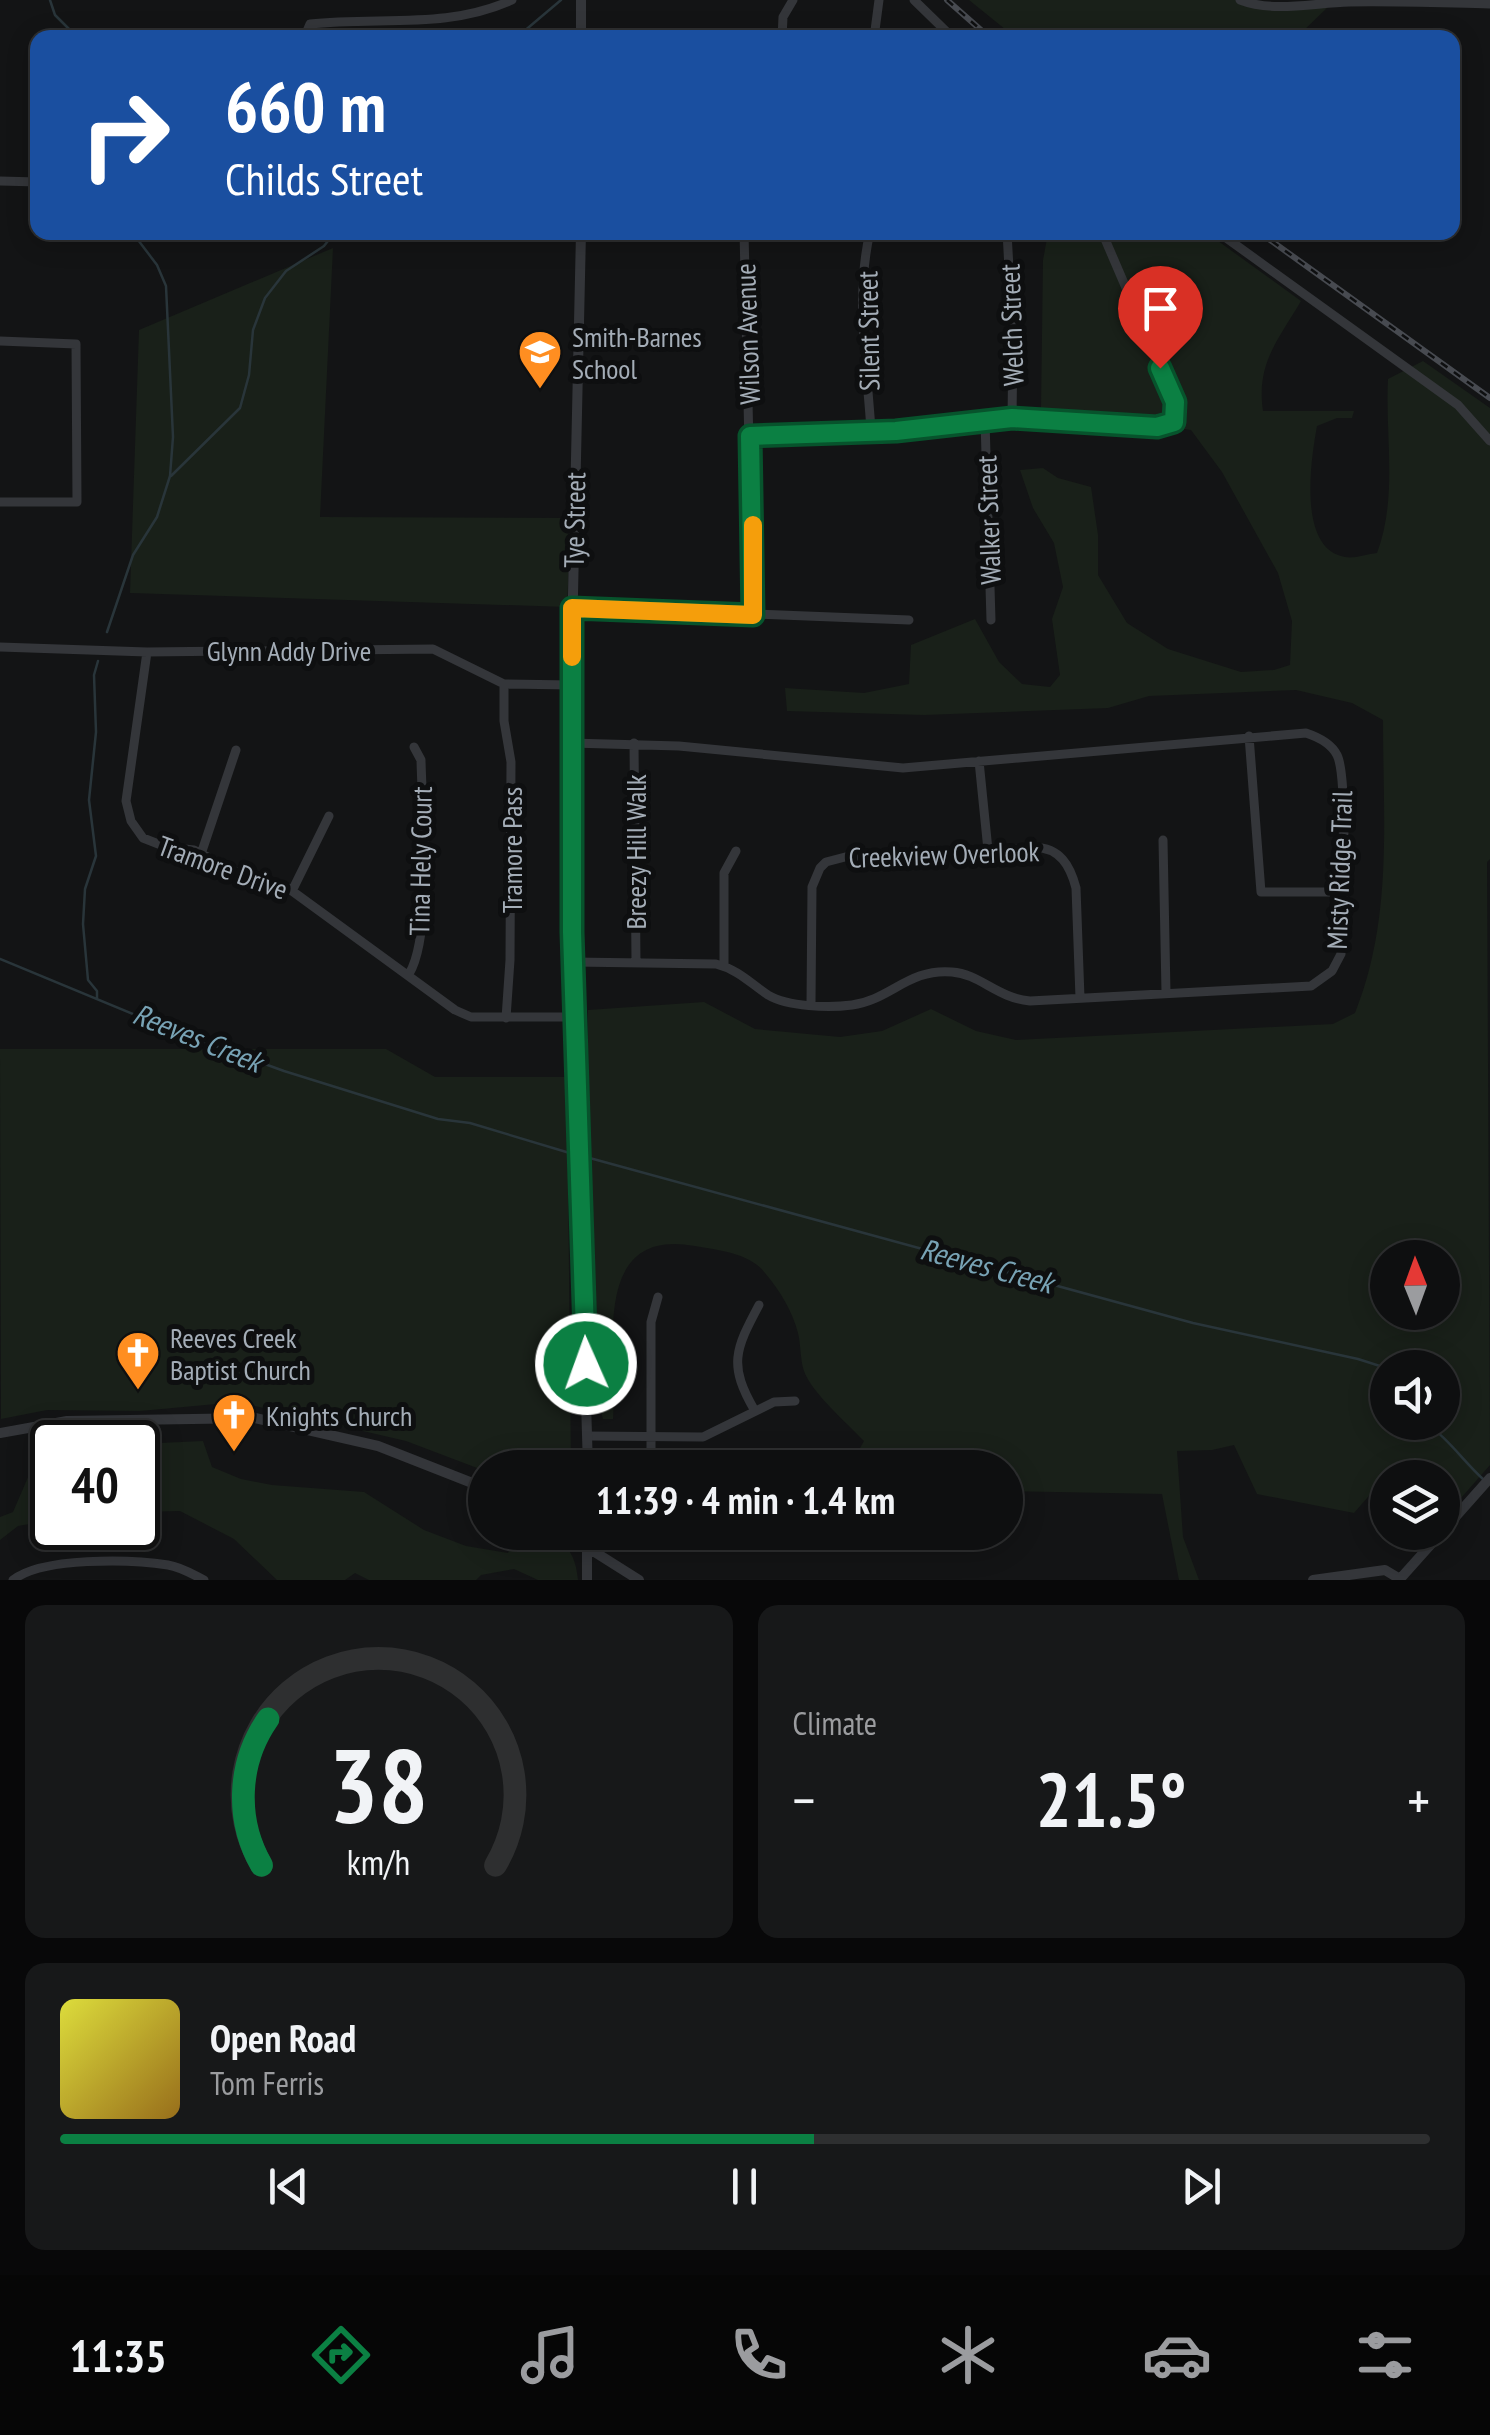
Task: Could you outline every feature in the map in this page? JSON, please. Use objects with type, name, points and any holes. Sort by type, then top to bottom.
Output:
[{"type":"street","points":[[307,30],[310,24],[444,19],[491,9],[512,0]]},
{"type":"street","points":[[580,0],[581,30]]},
{"type":"street","points":[[782,30],[782,17],[793,0]]},
{"type":"street","points":[[875,30],[879,0]]},
{"type":"street","points":[[914,0],[945,30]]},
{"type":"street","points":[[1240,0],[1490,4]]},
{"type":"street","points":[[0,181],[30,182]]},
{"type":"street","name":"Tye Street","points":[[581,240],[571,743],[573,962],[588,1450]]},
{"type":"street","name":"Wilson Avenue","points":[[744,240],[753,615]]},
{"type":"street","name":"Silent Street","points":[[869,240],[864,315],[871,430]]},
{"type":"street","name":"Welch Street","points":[[1006,240],[1012,418]]},
{"type":"street","points":[[750,436],[922,429],[1012,418],[1124,427],[1157,427],[1174,422],[1175,402],[1105,240]]},
{"type":"street","points":[[1229,240],[1458,405],[1490,441]]},
{"type":"street","points":[[0,341],[76,344],[77,502],[0,502]]},
{"type":"street","name":"Walker Street","points":[[986,421],[991,620]]},
{"type":"street","points":[[572,608],[909,620]]},
{"type":"street","name":"Glynn Addy Drive","points":[[0,647],[147,652],[433,649],[504,684],[571,685]]},
{"type":"street","name":"Tramore Drive","points":[[147,652],[126,802],[131,821],[142,838],[201,854],[264,883],[292,891],[455,1010],[471,1017],[575,1017]]},
{"type":"street","name":"Tramore Pass","points":[[504,684],[510,762],[510,960],[506,1018]]},
{"type":"street","name":"Misty Ridge Trail","points":[[571,743],[634,743],[903,768],[1306,733],[1318,737],[1337,755],[1341,770],[1341,954],[1320,982],[1298,988],[1010,999],[956,972],[928,972],[852,1005],[781,1001],[724,966],[573,962]]},
{"type":"street","points":[[1249,736],[1261,892],[1342,892]]},
{"type":"street","name":"Breezy Hill Walk","points":[[634,743],[636,961]]},
{"type":"street","name":"Tina Hely Court","points":[[408,974],[422,939],[423,905],[421,760],[414,747]]},
{"type":"street","points":[[201,854],[236,750]]},
{"type":"street","points":[[979,761],[988,850]]},
{"type":"street","points":[[292,891],[329,816]]},
{"type":"street","points":[[1162,840],[1166,993]]},
{"type":"street","name":"Creekview Overlook","points":[[811,1003],[812,887],[820,868],[849,856],[908,860],[1048,847],[1065,860],[1076,888],[1080,998]]},
{"type":"street","points":[[724,966],[724,873],[736,851]]},
{"type":"street","points":[[651,1450],[650,1322],[658,1297]]},
{"type":"street","points":[[756,1411],[742,1389],[736,1363],[740,1342],[759,1304]]},
{"type":"street","points":[[588,1436],[702,1436],[774,1402],[795,1401]]},
{"type":"street","points":[[0,1433],[67,1421],[255,1418],[378,1446],[468,1481]]},
{"type":"street","points":[[1460,1512],[1490,1478]]},
{"type":"street","points":[[586,1580],[587,1550]]},
{"type":"street","points":[[592,1550],[638,1580]]},
{"type":"street","points":[[1312,1580],[1385,1570],[1400,1579],[1426,1550]]},
{"type":"street","points":[[12,1580],[23,1572],[67,1563],[170,1565],[204,1580]]},
{"type":"shaded area","points":[[969,0],[1241,0],[1242,4],[1330,5],[1304,30],[1006,30]]},
{"type":"shaded area","points":[[1047,240],[1217,240],[1301,301],[1266,366],[1263,411],[1354,411],[1352,418],[1337,418],[1317,426],[1312,459],[1313,521],[1330,550],[1345,557],[1377,553],[1383,532],[1389,489],[1388,379],[1423,361],[1490,408],[1490,1465],[1461,1498],[1460,1460],[1370,1460],[1370,1495],[1354,1513],[1257,1494],[1234,1445],[1177,1451],[1183,1537],[1199,1580],[1179,1580],[1162,1494],[1023,1491],[1023,1450],[859,1450],[864,1441],[808,1379],[795,1325],[776,1287],[751,1261],[695,1246],[661,1245],[637,1256],[623,1275],[615,1301],[613,1419],[603,1419],[599,1405],[588,1119],[588,1010],[704,1002],[755,1029],[840,1037],[882,1031],[931,1009],[976,1031],[1016,1040],[1333,1024],[1355,1013],[1367,977],[1381,905],[1384,795],[1383,720],[1352,703],[1296,690],[1149,696],[1108,708],[924,715],[787,711],[785,688],[864,693],[909,684],[911,645],[975,619],[999,662],[1022,684],[1050,687],[1060,675],[1052,619],[1063,587],[1054,543],[1033,508],[1020,470],[1043,468],[1058,478],[1091,487],[1098,535],[1098,575],[1127,623],[1168,649],[1241,672],[1290,665],[1292,621],[1278,573],[1222,472],[1191,430],[1041,408],[1043,260]]},
{"type":"shaded area","points":[[333,248],[320,517],[571,518],[567,607],[130,593],[139,330]]},
{"type":"shaded area","points":[[0,1049],[386,1049],[435,1077],[567,1077],[571,1450],[468,1450],[468,1465],[406,1441],[238,1402],[140,1411],[47,1410],[1,1419]]},
{"type":"shaded area","points":[[203,1441],[212,1467],[241,1479],[364,1492],[424,1530],[468,1546],[468,1550],[568,1550],[578,1580],[538,1580],[514,1569],[481,1575],[476,1580],[369,1580],[355,1573],[345,1580],[277,1580],[234,1539],[180,1511],[160,1511],[160,1443]]},
{"type":"shaded area","points":[[30,1473],[30,1524],[18,1526],[0,1540],[0,1517],[13,1512]]},
{"type":"waterway","points":[[50,0],[55,15],[70,30]]},
{"type":"waterway","points":[[525,30],[561,0]]},
{"type":"waterway","points":[[107,632],[133,555],[157,517],[170,476],[173,437],[166,286],[157,265],[138,240]]},
{"type":"waterway","points":[[171,476],[240,408],[249,375],[253,330],[265,298],[286,271],[329,240]]},
{"type":"waterway","points":[[97,998],[97,991],[88,980],[83,924],[85,889],[96,856],[89,800],[96,732],[94,675],[98,661]]},
{"type":"waterway","name":"Reeves Creek","points":[[0,959],[174,1031],[284,1071],[438,1119],[470,1123],[573,1154]]},
{"type":"waterway","name":"Reeves Creek","points":[[586,1157],[1193,1323],[1370,1363]]},
{"type":"waterway","name":"Reeves Creek","points":[[1446,1440],[1483,1479]]},
{"type":"railway","points":[[947,0],[981,30]]},
{"type":"railway","points":[[1270,240],[1490,398]]},
{"type":"slow traffic","points":[[572,657],[572,608],[753,615],[753,525]]},
{"type":"place","name":"Smith-Barnes School","points":[[540,390]]},
{"type":"place","name":"Reeves Creek Baptist Church","points":[[138,1391]]},
{"type":"place","name":"Knights Church","points":[[234,1453]]},
{"type":"route","points":[[586,1364],[572,932],[572,608],[753,615],[750,436],[896,431],[1012,418],[1157,427],[1174,422],[1175,402],[1160,368]]}]
